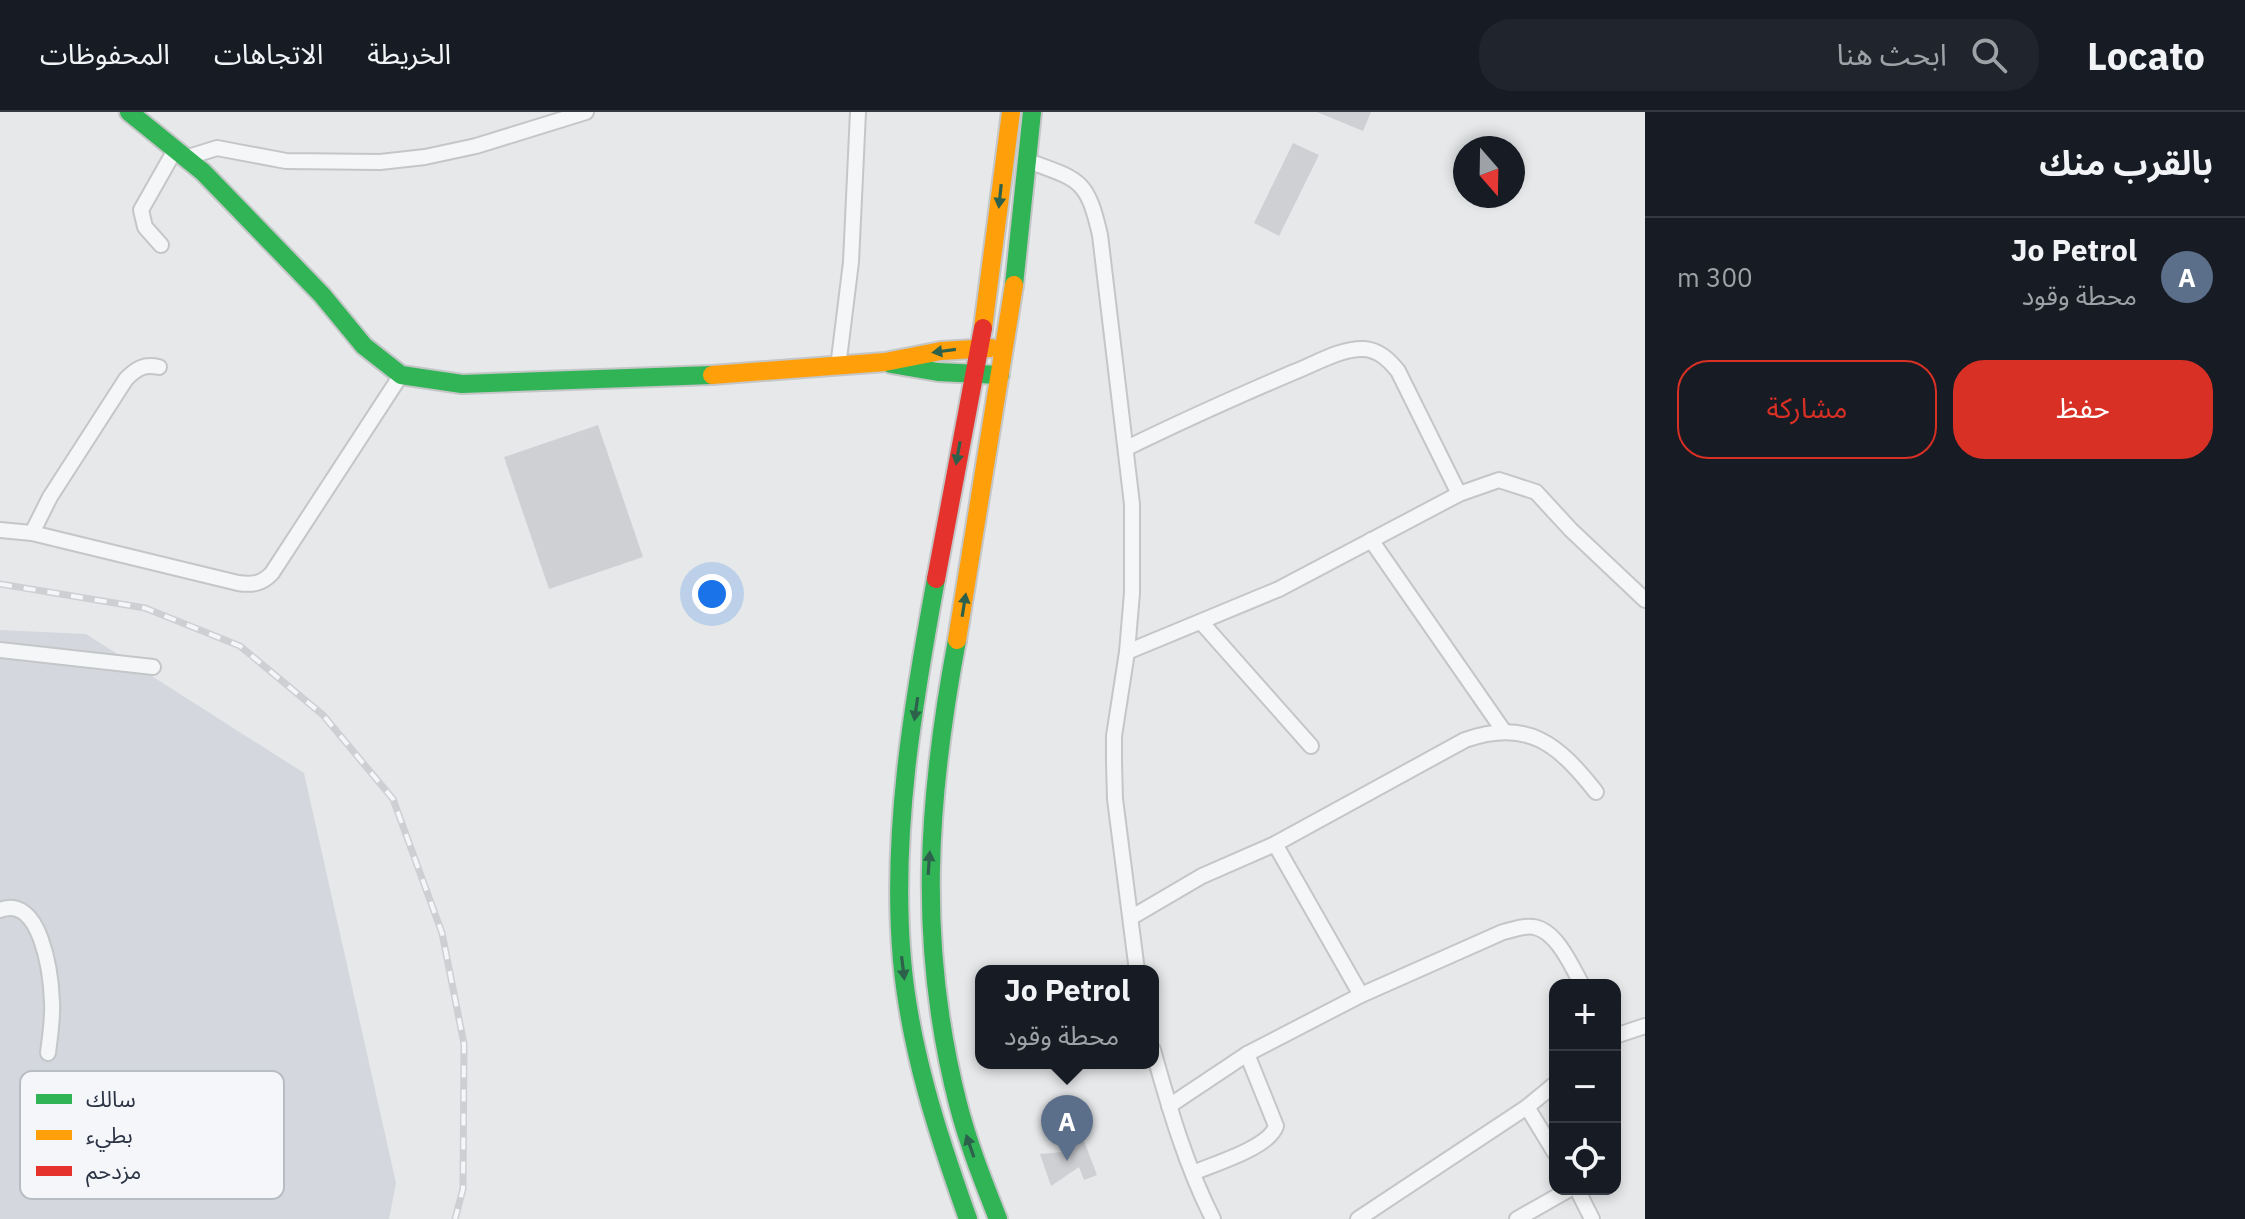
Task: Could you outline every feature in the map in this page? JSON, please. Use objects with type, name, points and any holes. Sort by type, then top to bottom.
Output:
[{"type":"main road","points":[[129,112],[180,154],[272,241],[358,340],[401,375],[438,382],[510,383],[770,372],[885,362],[941,351],[1005,347]]},
{"type":"main road","points":[[998,1219],[952,1086],[933,976],[928,880],[937,758],[973,553],[1019,253],[1032,112]]},
{"type":"main road","points":[[968,1219],[932,1117],[919,1063],[902,962],[899,904],[902,800],[929,623],[989,294],[1009,114]]},
{"type":"main road","points":[[885,362],[904,368],[1000,375]]},
{"type":"street","points":[[161,245],[145,227],[141,210],[180,154],[217,148],[286,161],[380,162],[410,159],[476,146],[586,112]]},
{"type":"street","points":[[838,367],[851,262],[858,112]]},
{"type":"street","points":[[1028,161],[1077,181],[1087,190],[1100,235],[1132,504],[1132,593],[1127,652],[1114,736],[1114,775],[1119,840],[1136,965]]},
{"type":"street","points":[[1127,448],[1211,407],[1312,365],[1352,350],[1366,349],[1379,352],[1398,371],[1459,494]]},
{"type":"street","points":[[32,533],[50,497],[126,379],[136,369],[147,365],[159,367]]},
{"type":"street","points":[[0,530],[32,533],[238,583],[249,585],[261,582],[272,573],[401,375]]},
{"type":"street","points":[[1127,652],[1279,589],[1459,494],[1499,480],[1536,492],[1571,530],[1642,593]]},
{"type":"street","points":[[1371,540],[1503,730]]},
{"type":"street","points":[[1202,623],[1311,746]]},
{"type":"street","points":[[0,650],[153,667]]},
{"type":"street","points":[[1132,917],[1202,876],[1275,844],[1465,740],[1503,730],[1531,734],[1549,743],[1579,770],[1596,792]]},
{"type":"street","points":[[1275,844],[1361,995]]},
{"type":"street","points":[[0,910],[9,906],[23,910],[33,921],[41,939],[53,1004],[48,1053]]},
{"type":"street","points":[[1169,1106],[1247,1054],[1361,995],[1451,954],[1522,927],[1547,931],[1578,979]]},
{"type":"street","points":[[1621,1034],[1645,1026]]},
{"type":"street","points":[[1193,1173],[1262,1143],[1275,1131],[1276,1126],[1247,1054]]},
{"type":"street","points":[[1158,1069],[1193,1173],[1213,1219]]},
{"type":"street","points":[[1358,1219],[1527,1107],[1549,1089]]},
{"type":"street","points":[[1527,1107],[1549,1143]]},
{"type":"street","points":[[1517,1219],[1559,1195]]},
{"type":"street","points":[[1580,1195],[1592,1219]]},
{"type":"shaded area","points":[[0,630],[86,634],[304,773],[396,1183],[389,1219],[0,1219]]},
{"type":"building","points":[[1317,112],[1371,112],[1363,131]]},
{"type":"building","points":[[1293,143],[1319,155],[1279,236],[1254,223]]},
{"type":"building","points":[[598,425],[643,557],[549,589],[504,457]]},
{"type":"building","points":[[1081,1133],[1097,1175],[1084,1180],[1079,1167],[1051,1186],[1040,1154],[1073,1151],[1068,1137]]},
{"type":"railway","points":[[0,584],[145,608],[240,646],[323,715],[393,799],[442,933],[464,1044],[463,1189],[455,1219]]},
{"type":"traffic: fast","points":[[129,112],[203,172],[322,295],[364,346],[401,375],[462,384],[712,375]]},
{"type":"traffic: fast","points":[[1014,285],[1032,112]]},
{"type":"traffic: fast","points":[[891,364],[938,372],[1000,375]]},
{"type":"traffic: fast","points":[[936,579],[906,769],[899,912],[906,994],[918,1059],[968,1219]]},
{"type":"traffic: fast","points":[[957,640],[933,815],[931,872],[936,986],[958,1104],[998,1219]]},
{"type":"traffic: slow","points":[[983,328],[1011,112]]},
{"type":"traffic: slow","points":[[957,640],[1014,285]]},
{"type":"traffic: slow","points":[[712,375],[885,362],[941,351],[991,348]]},
{"type":"traffic: jam","points":[[936,579],[983,328]]},
{"type":"place","name":"Jo Petrol","points":[[1067,1161]]}]
